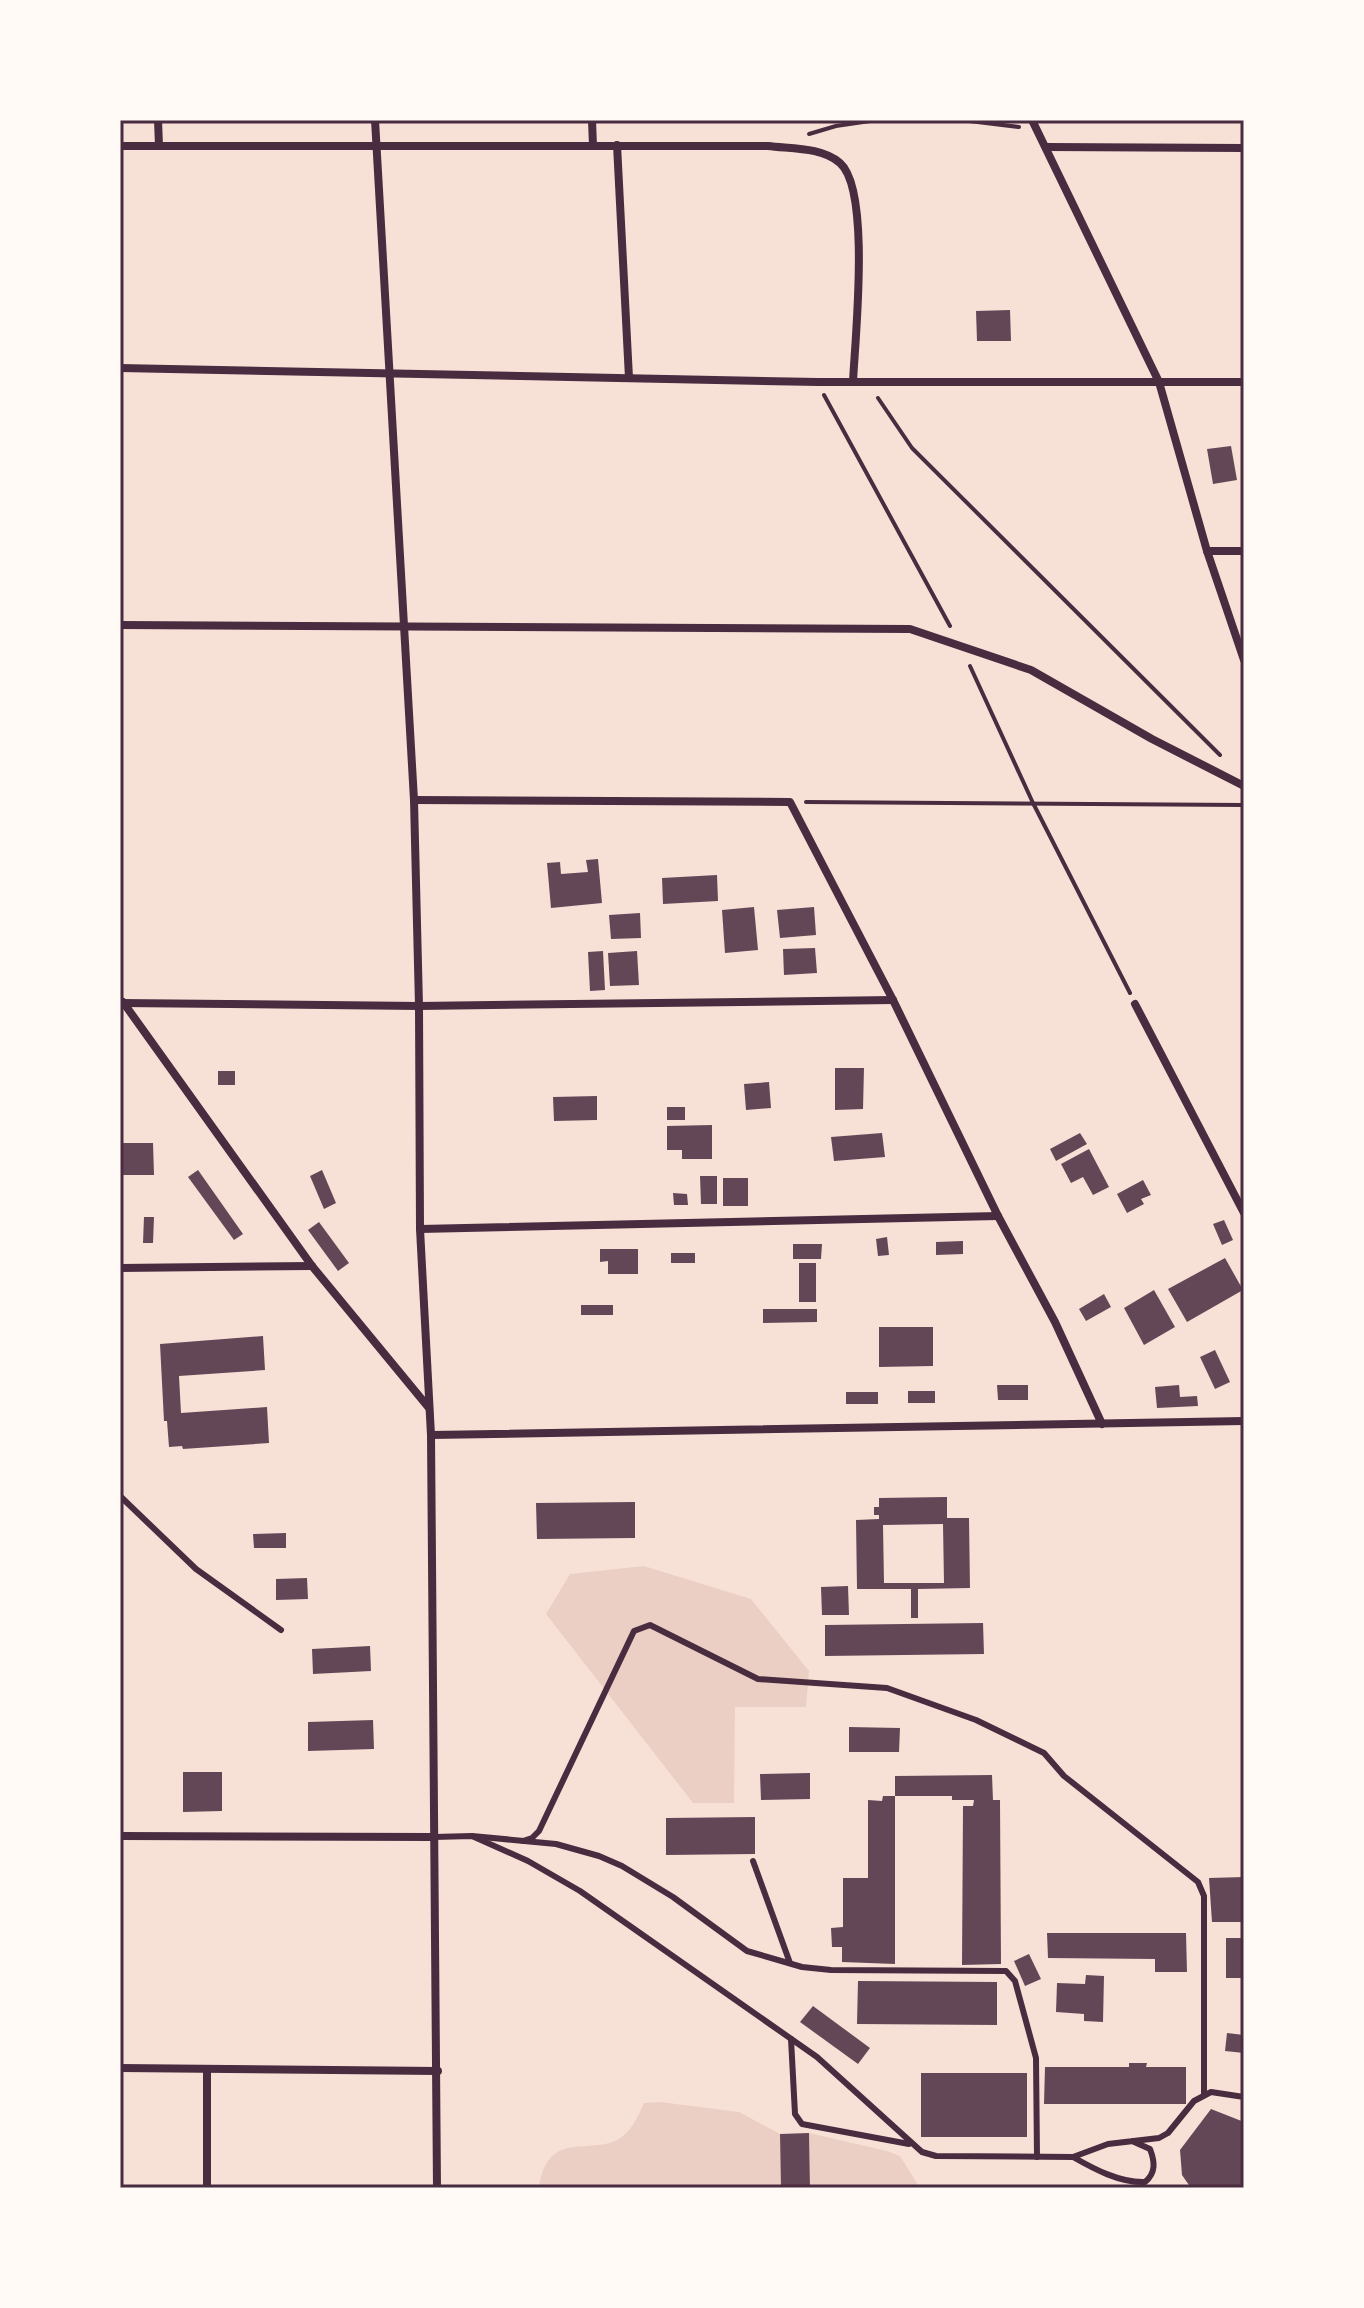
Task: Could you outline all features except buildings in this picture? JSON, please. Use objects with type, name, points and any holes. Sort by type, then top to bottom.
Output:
[{"type":"street","points":[[158,120],[159,146]]},
{"type":"street","points":[[375,120],[392,373],[402,626],[414,800],[420,1229],[431,1435],[437,2188]]},
{"type":"street","points":[[592,120],[593,146]]},
{"type":"street","points":[[1032,120],[1159,382],[1207,551],[1244,660]]},
{"type":"street","points":[[617,145],[629,378]]},
{"type":"street","points":[[120,146],[768,146],[827,154],[848,171],[855,201],[859,238],[853,382]]},
{"type":"street","points":[[1046,147],[1244,148]]},
{"type":"street","points":[[120,368],[818,382],[1244,382]]},
{"type":"street","points":[[1207,551],[1244,551]]},
{"type":"street","points":[[120,625],[894,628],[927,633],[1031,670],[1152,739],[1244,786]]},
{"type":"street","points":[[414,800],[790,802],[893,1000],[998,1216],[1055,1322],[1102,1424]]},
{"type":"street","points":[[121,1001],[419,1006],[893,1000]]},
{"type":"street","points":[[121,1001],[312,1266],[429,1408]]},
{"type":"street","points":[[1135,1004],[1241,1201],[1244,1213]]},
{"type":"street","points":[[420,1229],[998,1216]]},
{"type":"street","points":[[120,1268],[312,1266]]},
{"type":"street","points":[[431,1435],[1244,1421]]},
{"type":"street","points":[[120,1836],[434,1837]]},
{"type":"street","points":[[120,2068],[438,2071]]},
{"type":"street","points":[[207,2069],[207,2188]]},
{"type":"lane","points":[[120,1496],[196,1569],[281,1630]]},
{"type":"lane","points":[[523,1841],[539,1831],[634,1631],[641,1626],[650,1625],[758,1679],[887,1688],[964,1716],[1044,1753],[1064,1776],[1198,1882],[1204,1896],[1204,2095]]},
{"type":"lane","points":[[472,1836],[528,1861],[580,1891],[817,2057],[922,2152],[936,2156],[1073,2157],[1108,2144],[1159,2138],[1168,2133],[1194,2101],[1211,2092],[1244,2097]]},
{"type":"lane","points":[[434,1837],[472,1836],[556,1844],[599,1856],[673,1897],[747,1951],[790,1963],[831,1970],[1006,1971],[1012,1975],[1036,2058],[1037,2157]]},
{"type":"lane","points":[[753,1861],[790,1963]]},
{"type":"lane","points":[[791,2039],[795,2114],[802,2124],[912,2144]]},
{"type":"lane","points":[[1073,2157],[1133,2183],[1145,2182],[1154,2169],[1154,2158],[1150,2149],[1132,2141]]},
{"type":"path","points":[[768,146],[836,126],[877,120]]},
{"type":"path","points":[[961,120],[1037,130]]},
{"type":"path","points":[[818,382],[961,645],[1033,803],[1135,1004]]},
{"type":"path","points":[[867,382],[912,448],[1222,758]]},
{"type":"path","points":[[790,802],[1244,805]]},
{"type":"shaded area","points":[[644,1566],[751,1599],[809,1671],[806,1707],[735,1707],[734,1803],[693,1803],[546,1614],[570,1574]]},
{"type":"shaded area","points":[[660,2102],[739,2112],[780,2134],[781,2188],[539,2188],[544,2169],[552,2157],[562,2150],[599,2145],[623,2136],[644,2103]]},
{"type":"shaded area","points":[[809,2133],[900,2156],[920,2188],[810,2188]]}]
